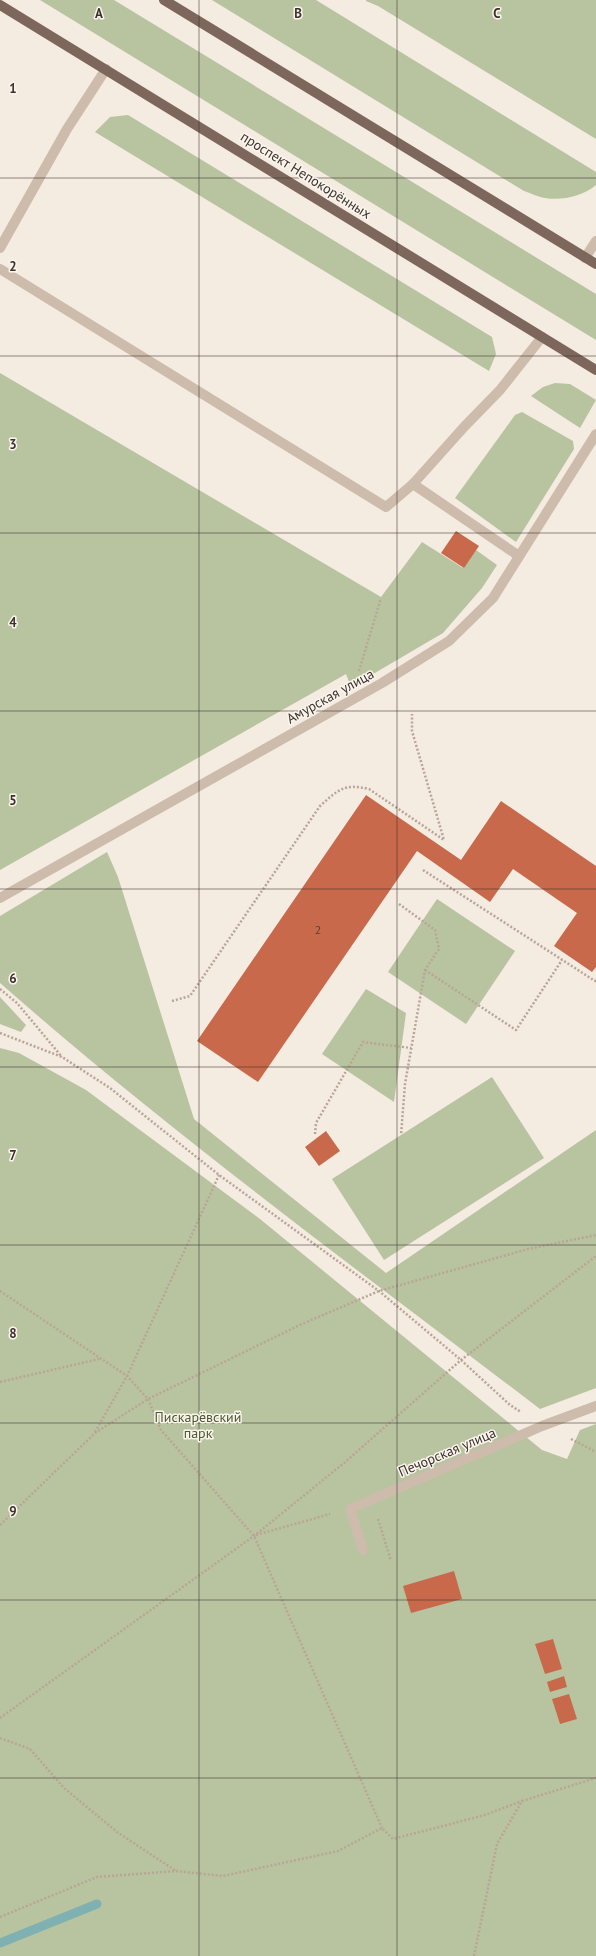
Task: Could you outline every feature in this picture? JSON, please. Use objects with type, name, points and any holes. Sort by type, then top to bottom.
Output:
[{"type":"main road","points":[[164,0],[596,264]]},
{"type":"main road","name":"проспект Непокорённых","points":[[0,5],[596,370]]},
{"type":"street","points":[[0,248],[67,129],[106,69]]},
{"type":"street","points":[[585,258],[596,240]]},
{"type":"street","points":[[0,269],[386,507],[412,484],[500,390],[542,337]]},
{"type":"street","name":"Амурская улица","points":[[0,898],[382,684],[449,641],[493,598],[596,434]]},
{"type":"street","points":[[412,484],[519,556]]},
{"type":"street","name":"Печорская улица","points":[[350,1509],[542,1426],[596,1406]]},
{"type":"street","points":[[350,1509],[363,1550]]},
{"type":"path","points":[[362,694],[358,675],[381,598]]},
{"type":"path","points":[[172,1002],[190,996],[320,806],[339,789],[355,786],[369,789],[444,840],[412,731],[412,714]]},
{"type":"path","points":[[423,870],[595,981],[596,980]]},
{"type":"path","points":[[400,904],[436,930],[439,949],[424,970],[405,1084],[402,1135]]},
{"type":"path","points":[[424,970],[516,1030],[562,960]]},
{"type":"path","points":[[0,989],[17,1003],[62,1057]]},
{"type":"path","points":[[0,1033],[62,1057],[110,1088],[218,1175],[378,1291],[461,1360],[510,1405],[542,1426],[596,1452]]},
{"type":"path","points":[[315,1134],[316,1124],[363,1042],[411,1048]]},
{"type":"path","points":[[95,1433],[127,1376],[218,1175]]},
{"type":"path","points":[[0,1525],[95,1433],[148,1399],[302,1324],[378,1291],[528,1249],[596,1235]]},
{"type":"path","points":[[0,1718],[254,1536],[344,1463],[461,1360],[596,1256]]},
{"type":"path","points":[[0,1291],[127,1376],[148,1399],[161,1430],[254,1536],[382,1828],[393,1839],[485,1815],[522,1801],[596,1778]]},
{"type":"path","points":[[0,1382],[99,1358]]},
{"type":"path","points":[[254,1536],[350,1509]]},
{"type":"path","points":[[0,1738],[30,1749],[64,1788],[111,1827],[176,1871]]},
{"type":"path","points":[[474,1956],[497,1844],[522,1801]]},
{"type":"path","points":[[0,1917],[97,1876],[176,1871],[222,1876],[338,1851],[382,1828]]},
{"type":"green space","points":[[40,0],[114,0],[596,294],[596,340]]},
{"type":"green space","points":[[212,0],[316,0],[596,172],[596,185],[579,195],[558,199],[542,197],[524,191]]},
{"type":"green space","points":[[366,0],[596,0],[596,139],[378,6]]},
{"type":"green space","points":[[128,115],[492,337],[496,354],[489,371],[95,132],[110,117]]},
{"type":"green space","points":[[0,373],[381,597],[422,542],[463,568],[476,550],[497,565],[482,588],[443,633],[351,687],[346,674],[0,870]]},
{"type":"green space","points":[[555,383],[570,384],[596,400],[580,428],[531,396],[543,387]]},
{"type":"green space","points":[[522,412],[573,441],[574,449],[516,542],[455,498],[515,415]]},
{"type":"green space","points":[[107,852],[118,877],[194,1119],[386,1273],[596,1130],[596,1388],[540,1409],[198,1147],[131,1094],[0,983],[0,916]]},
{"type":"green space","points":[[437,899],[515,951],[466,1024],[388,972]]},
{"type":"green space","points":[[366,989],[406,1013],[394,1102],[322,1054]]},
{"type":"green space","points":[[0,997],[26,1025],[21,1032],[0,1024]]},
{"type":"green space","name":"Пискарёвский парк","points":[[0,1048],[19,1053],[86,1090],[260,1219],[542,1450],[567,1459],[580,1430],[596,1424],[596,1956],[0,1956]]},
{"type":"green space","points":[[492,1077],[544,1158],[384,1260],[332,1179]]},
{"type":"building","points":[[456,531],[479,546],[464,568],[441,553]]},
{"type":"building","points":[[366,795],[461,860],[501,801],[596,866],[596,967],[592,972],[554,946],[577,913],[513,869],[490,902],[417,851],[258,1082],[197,1041]]},
{"type":"building","points":[[326,1131],[340,1151],[319,1166],[305,1147]]},
{"type":"building","points":[[454,1571],[462,1599],[411,1613],[403,1586]]},
{"type":"building","points":[[553,1639],[562,1669],[545,1674],[535,1644]]},
{"type":"building","points":[[564,1676],[567,1687],[550,1692],[547,1682]]},
{"type":"building","points":[[569,1694],[577,1719],[560,1724],[552,1699]]},
{"type":"waterway","points":[[0,1943],[97,1904]]}]
